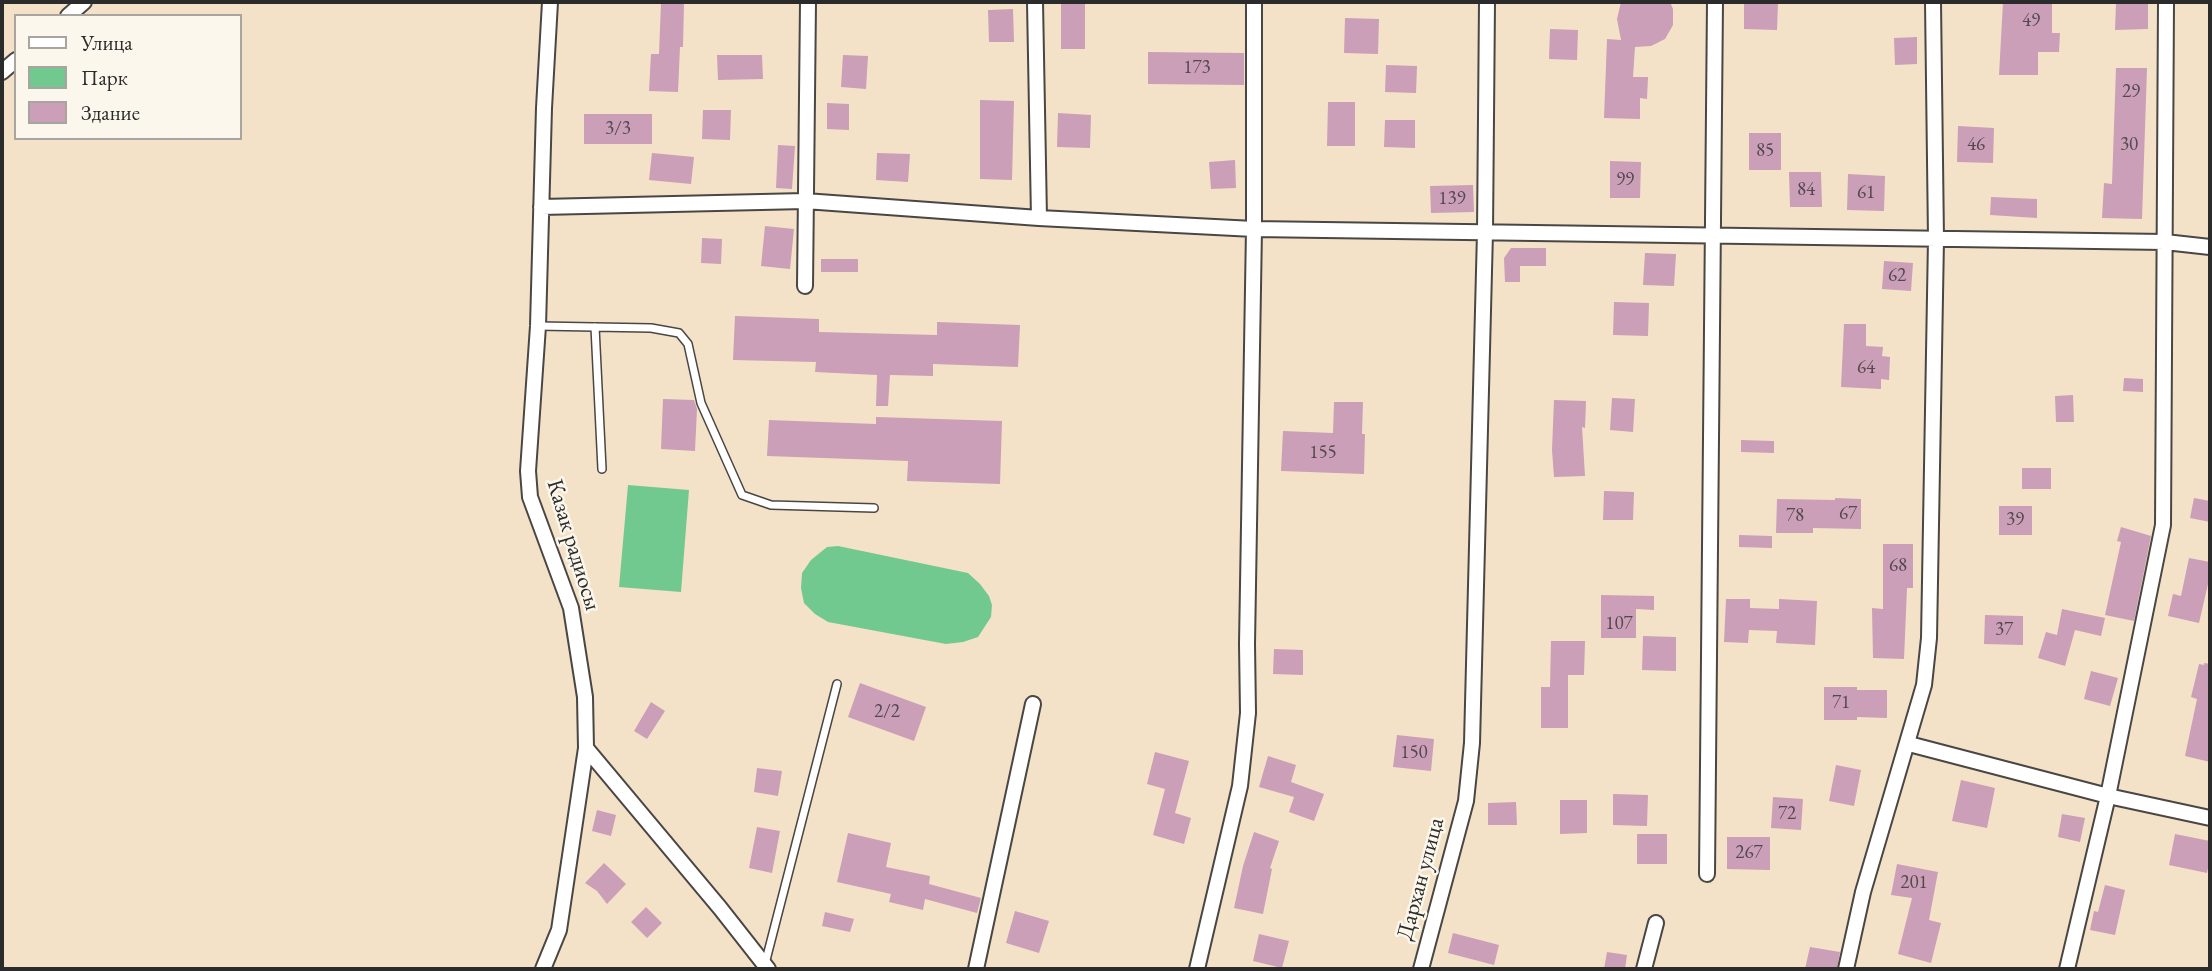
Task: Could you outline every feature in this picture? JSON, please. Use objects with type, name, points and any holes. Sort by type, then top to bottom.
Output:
[{"type":"street","points":[[70,14],[84,2]]},
{"type":"street","name":"Казак радиосы","points":[[543,969],[559,930],[586,748],[585,697],[571,608],[530,497],[528,471],[538,326],[550,2]]},
{"type":"street","points":[[805,286],[808,2]]},
{"type":"street","points":[[1035,2],[1039,218]]},
{"type":"street","points":[[1197,969],[1240,786],[1246,735],[1254,229],[1254,2]]},
{"type":"street","name":"Дархан улица","points":[[1421,969],[1466,801],[1472,743],[1485,232],[1487,2]]},
{"type":"street","points":[[1707,874],[1716,2]]},
{"type":"street","points":[[1846,969],[1863,892],[1909,744],[1924,685],[1929,638],[1936,239],[1933,2]]},
{"type":"street","points":[[2067,969],[2108,796],[2163,525],[2166,2]]},
{"type":"street","points":[[541,207],[805,201],[1039,218],[1254,229],[2165,242],[2210,247]]},
{"type":"street","points":[[976,969],[1033,704]]},
{"type":"street","points":[[1909,744],[2108,796],[2210,818]]},
{"type":"street","points":[[586,748],[767,967]]},
{"type":"street","points":[[1644,969],[1656,923]]},
{"type":"lane","points":[[538,326],[651,328],[679,333],[688,344],[701,403],[742,495],[771,505],[874,508]]},
{"type":"lane","points":[[595,327],[602,468]]},
{"type":"lane","points":[[767,967],[837,684]]},
{"type":"green space","points":[[628,485],[689,490],[681,592],[619,587]]},
{"type":"green space","points":[[838,546],[968,573],[989,596],[992,605],[991,617],[978,637],[946,644],[828,622],[804,603],[802,573],[811,560],[827,547]]},
{"type":"building","points":[[1061,2],[1085,2],[1085,49],[1061,49]]},
{"type":"building","points":[[1621,2],[1670,2],[1673,9],[1673,25],[1665,39],[1651,46],[1635,47],[1633,77],[1648,77],[1647,99],[1640,98],[1640,119],[1604,118],[1607,39],[1621,40],[1617,19]]},
{"type":"building","points":[[1744,2],[1778,2],[1777,30],[1744,29]]},
{"type":"building","points":[[2003,2],[2052,2],[2052,33],[2060,33],[2059,52],[2038,52],[2038,75],[1999,75]]},
{"type":"building","points":[[2116,2],[2148,2],[2148,29],[2115,30]]},
{"type":"building","points":[[661,3],[684,3],[678,92],[649,91],[651,54],[659,54]]},
{"type":"building","points":[[1013,9],[1014,42],[989,42],[988,10]]},
{"type":"building","points":[[1345,18],[1379,19],[1378,54],[1344,53]]},
{"type":"building","points":[[1550,29],[1578,30],[1577,60],[1549,59]]},
{"type":"building","points":[[1917,37],[1917,64],[1895,65],[1894,38]]},
{"type":"building","points":[[1148,52],[1244,53],[1244,85],[1148,84]]},
{"type":"building","points":[[717,55],[762,55],[763,79],[718,80]]},
{"type":"building","points":[[843,55],[868,56],[866,89],[841,87]]},
{"type":"building","points":[[1386,65],[1417,66],[1416,93],[1385,92]]},
{"type":"building","points":[[2116,68],[2147,68],[2142,219],[2102,218],[2104,183],[2112,184]]},
{"type":"building","points":[[980,100],[1014,101],[1012,180],[980,179]]},
{"type":"building","points":[[1328,102],[1355,102],[1355,146],[1327,146]]},
{"type":"building","points":[[827,103],[849,104],[849,130],[827,129]]},
{"type":"building","points":[[703,110],[731,110],[730,140],[702,139]]},
{"type":"building","points":[[1058,113],[1091,115],[1090,148],[1057,147]]},
{"type":"building","points":[[584,114],[652,114],[652,144],[584,144]]},
{"type":"building","points":[[1385,120],[1415,120],[1415,148],[1384,147]]},
{"type":"building","points":[[1958,126],[1994,128],[1993,163],[1957,162]]},
{"type":"building","points":[[1749,133],[1781,133],[1781,170],[1749,170]]},
{"type":"building","points":[[778,145],[795,146],[792,189],[776,188]]},
{"type":"building","points":[[652,153],[694,157],[691,184],[649,180]]},
{"type":"building","points":[[877,153],[910,154],[908,182],[876,180]]},
{"type":"building","points":[[1235,160],[1236,188],[1211,189],[1209,162]]},
{"type":"building","points":[[1610,161],[1641,162],[1640,198],[1610,198]]},
{"type":"building","points":[[1789,172],[1821,172],[1822,207],[1790,207]]},
{"type":"building","points":[[1848,174],[1885,176],[1884,211],[1847,210]]},
{"type":"building","points":[[1473,185],[1474,212],[1431,213],[1430,186]]},
{"type":"building","points":[[1991,197],[2037,199],[2037,218],[1990,215]]},
{"type":"building","points":[[765,226],[794,229],[790,269],[761,266]]},
{"type":"building","points":[[702,238],[722,239],[721,264],[701,263]]},
{"type":"building","points":[[1511,248],[1546,248],[1546,266],[1520,266],[1520,282],[1505,282],[1504,258]]},
{"type":"building","points":[[1645,253],[1676,254],[1674,286],[1643,285]]},
{"type":"building","points":[[821,259],[858,259],[858,272],[821,272]]},
{"type":"building","points":[[1884,261],[1913,263],[1911,291],[1882,289]]},
{"type":"building","points":[[1614,302],[1649,303],[1648,336],[1613,335]]},
{"type":"building","points":[[735,316],[819,319],[819,332],[937,335],[937,322],[1020,325],[1018,367],[933,364],[933,376],[890,375],[888,406],[876,406],[877,375],[815,372],[816,362],[733,360]]},
{"type":"building","points":[[1844,324],[1866,324],[1866,346],[1883,347],[1882,356],[1890,357],[1889,380],[1881,379],[1881,389],[1841,387]]},
{"type":"building","points":[[2124,378],[2143,379],[2143,392],[2123,391]]},
{"type":"building","points":[[2073,395],[2074,422],[2056,422],[2055,396]]},
{"type":"building","points":[[1612,398],[1635,399],[1633,432],[1610,430]]},
{"type":"building","points":[[663,399],[694,400],[697,409],[695,451],[661,449]]},
{"type":"building","points":[[1554,400],[1586,401],[1585,428],[1582,427],[1585,476],[1554,477]]},
{"type":"building","points":[[1334,402],[1363,402],[1364,474],[1281,471],[1283,431],[1333,433]]},
{"type":"building","points":[[876,417],[1002,421],[1000,484],[907,481],[908,461],[767,456],[769,420],[876,424]]},
{"type":"building","points":[[1741,440],[1774,441],[1774,453],[1741,452]]},
{"type":"building","points":[[2022,468],[2051,468],[2051,489],[2022,489]]},
{"type":"building","points":[[1604,491],[1634,492],[1633,520],[1603,520]]},
{"type":"building","points":[[2194,498],[2210,501],[2210,522],[2190,518]]},
{"type":"building","points":[[1777,499],[1861,499],[1861,529],[1813,528],[1813,533],[1776,533]]},
{"type":"building","points":[[1999,506],[2032,506],[2032,535],[1999,535]]},
{"type":"building","points":[[2121,527],[2151,536],[2134,621],[2105,615],[2121,542],[2117,541]]},
{"type":"building","points":[[1739,535],[1772,536],[1772,548],[1739,547]]},
{"type":"building","points":[[1883,544],[1913,544],[1913,588],[1907,588],[1904,659],[1873,658],[1872,608],[1883,609]]},
{"type":"building","points":[[2189,558],[2210,562],[2210,584],[2199,623],[2168,616],[2173,594],[2181,596]]},
{"type":"building","points":[[1601,595],[1654,596],[1654,610],[1636,609],[1636,638],[1601,638]]},
{"type":"building","points":[[1726,599],[1750,599],[1750,608],[1779,609],[1779,599],[1817,601],[1815,645],[1776,643],[1777,631],[1749,630],[1748,643],[1724,642]]},
{"type":"building","points":[[2062,609],[2105,618],[2101,636],[2075,630],[2065,666],[2038,658],[2046,632],[2057,635]]},
{"type":"building","points":[[1985,615],[2023,616],[2023,645],[1984,644]]},
{"type":"building","points":[[1643,636],[1676,637],[1676,671],[1642,670]]},
{"type":"building","points":[[1551,641],[1585,641],[1584,675],[1568,675],[1568,728],[1541,728],[1541,687],[1550,687]]},
{"type":"building","points":[[1274,649],[1303,650],[1303,675],[1273,674]]},
{"type":"building","points":[[2199,664],[2210,664],[2210,762],[2185,756],[2197,699],[2191,697]]},
{"type":"building","points":[[2091,671],[2118,678],[2110,706],[2084,699]]},
{"type":"building","points":[[860,683],[926,707],[914,741],[848,717]]},
{"type":"building","points":[[1824,687],[1887,690],[1887,718],[1824,720]]},
{"type":"building","points":[[651,702],[665,711],[647,739],[634,731]]},
{"type":"building","points":[[1397,735],[1434,739],[1431,771],[1393,767]]},
{"type":"building","points":[[1155,752],[1189,761],[1175,813],[1191,818],[1184,844],[1153,835],[1165,789],[1147,784]]},
{"type":"building","points":[[1268,756],[1296,765],[1291,782],[1324,794],[1314,821],[1289,812],[1294,797],[1259,787]]},
{"type":"building","points":[[1836,765],[1861,770],[1854,806],[1829,801]]},
{"type":"building","points":[[757,768],[782,771],[778,796],[754,792]]},
{"type":"building","points":[[1961,780],[1995,788],[1987,828],[1952,821]]},
{"type":"building","points":[[1613,794],[1648,795],[1647,826],[1613,825]]},
{"type":"building","points":[[1773,797],[1803,799],[1801,830],[1771,828]]},
{"type":"building","points":[[1560,800],[1587,800],[1587,833],[1560,834]]},
{"type":"building","points":[[1516,802],[1517,825],[1488,825],[1488,803]]},
{"type":"building","points":[[597,810],[616,815],[611,836],[592,831]]},
{"type":"building","points":[[2062,814],[2085,818],[2080,842],[2058,837]]},
{"type":"building","points":[[757,827],[780,831],[772,873],[749,868]]},
{"type":"building","points":[[1254,832],[1279,841],[1270,868],[1272,869],[1263,914],[1234,908]]},
{"type":"building","points":[[848,833],[891,843],[886,867],[930,876],[929,884],[981,898],[977,913],[925,899],[923,910],[889,902],[891,894],[837,882]]},
{"type":"building","points":[[1637,834],[1667,834],[1667,864],[1637,864]]},
{"type":"building","points":[[2175,834],[2210,841],[2207,873],[2169,865]]},
{"type":"building","points":[[1727,837],[1770,837],[1770,870],[1727,869]]},
{"type":"building","points":[[604,863],[626,884],[607,904],[597,891],[585,883]]},
{"type":"building","points":[[1897,864],[1938,872],[1929,920],[1941,923],[1931,963],[1898,954],[1912,898],[1891,895]]},
{"type":"building","points":[[2105,885],[2125,890],[2115,935],[2090,930],[2094,911],[2098,912]]},
{"type":"building","points":[[646,907],[662,923],[647,938],[631,922]]},
{"type":"building","points":[[1015,911],[1049,921],[1039,953],[1006,943]]},
{"type":"building","points":[[825,912],[854,919],[850,932],[822,926]]},
{"type":"building","points":[[1453,933],[1499,945],[1494,965],[1448,953]]},
{"type":"building","points":[[1259,934],[1289,941],[1282,968],[1253,961]]},
{"type":"building","points":[[1810,947],[1840,952],[1837,969],[1805,969]]},
{"type":"building","points":[[1607,952],[1627,955],[1625,969],[1604,969]]}]
